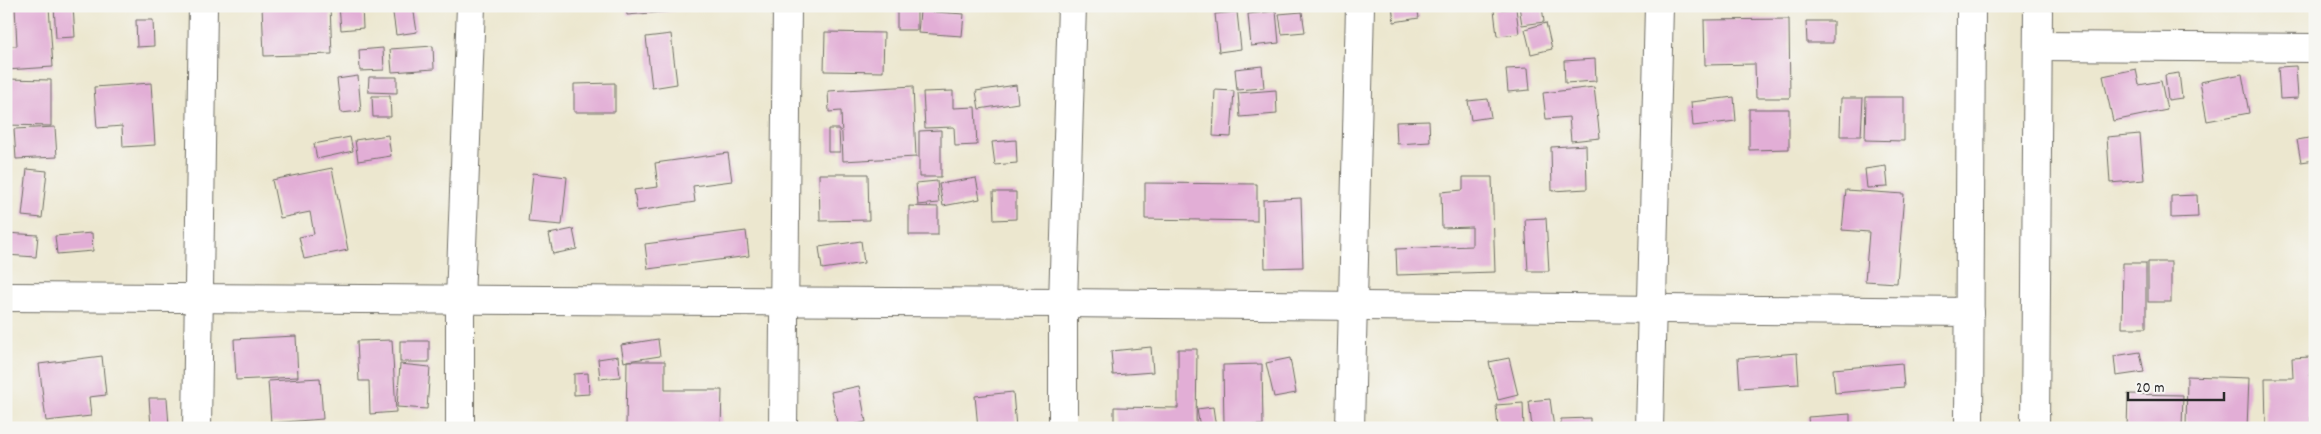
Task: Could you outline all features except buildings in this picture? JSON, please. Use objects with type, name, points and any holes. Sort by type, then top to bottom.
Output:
[{"type":"street","points":[[197,428],[203,6]]},
{"type":"street","points":[[460,428],[460,300],[471,6]]},
{"type":"street","points":[[783,428],[787,6]]},
{"type":"street","points":[[1064,428],[1063,303],[1072,6]]},
{"type":"street","points":[[1350,428],[1360,6]]},
{"type":"street","points":[[1649,428],[1659,6]]},
{"type":"street","points":[[1970,428],[1971,6]]},
{"type":"street","points":[[2035,428],[2038,6]]},
{"type":"street","points":[[2038,46],[2315,48]]},
{"type":"street","points":[[6,297],[1063,303],[1970,312]]}]
